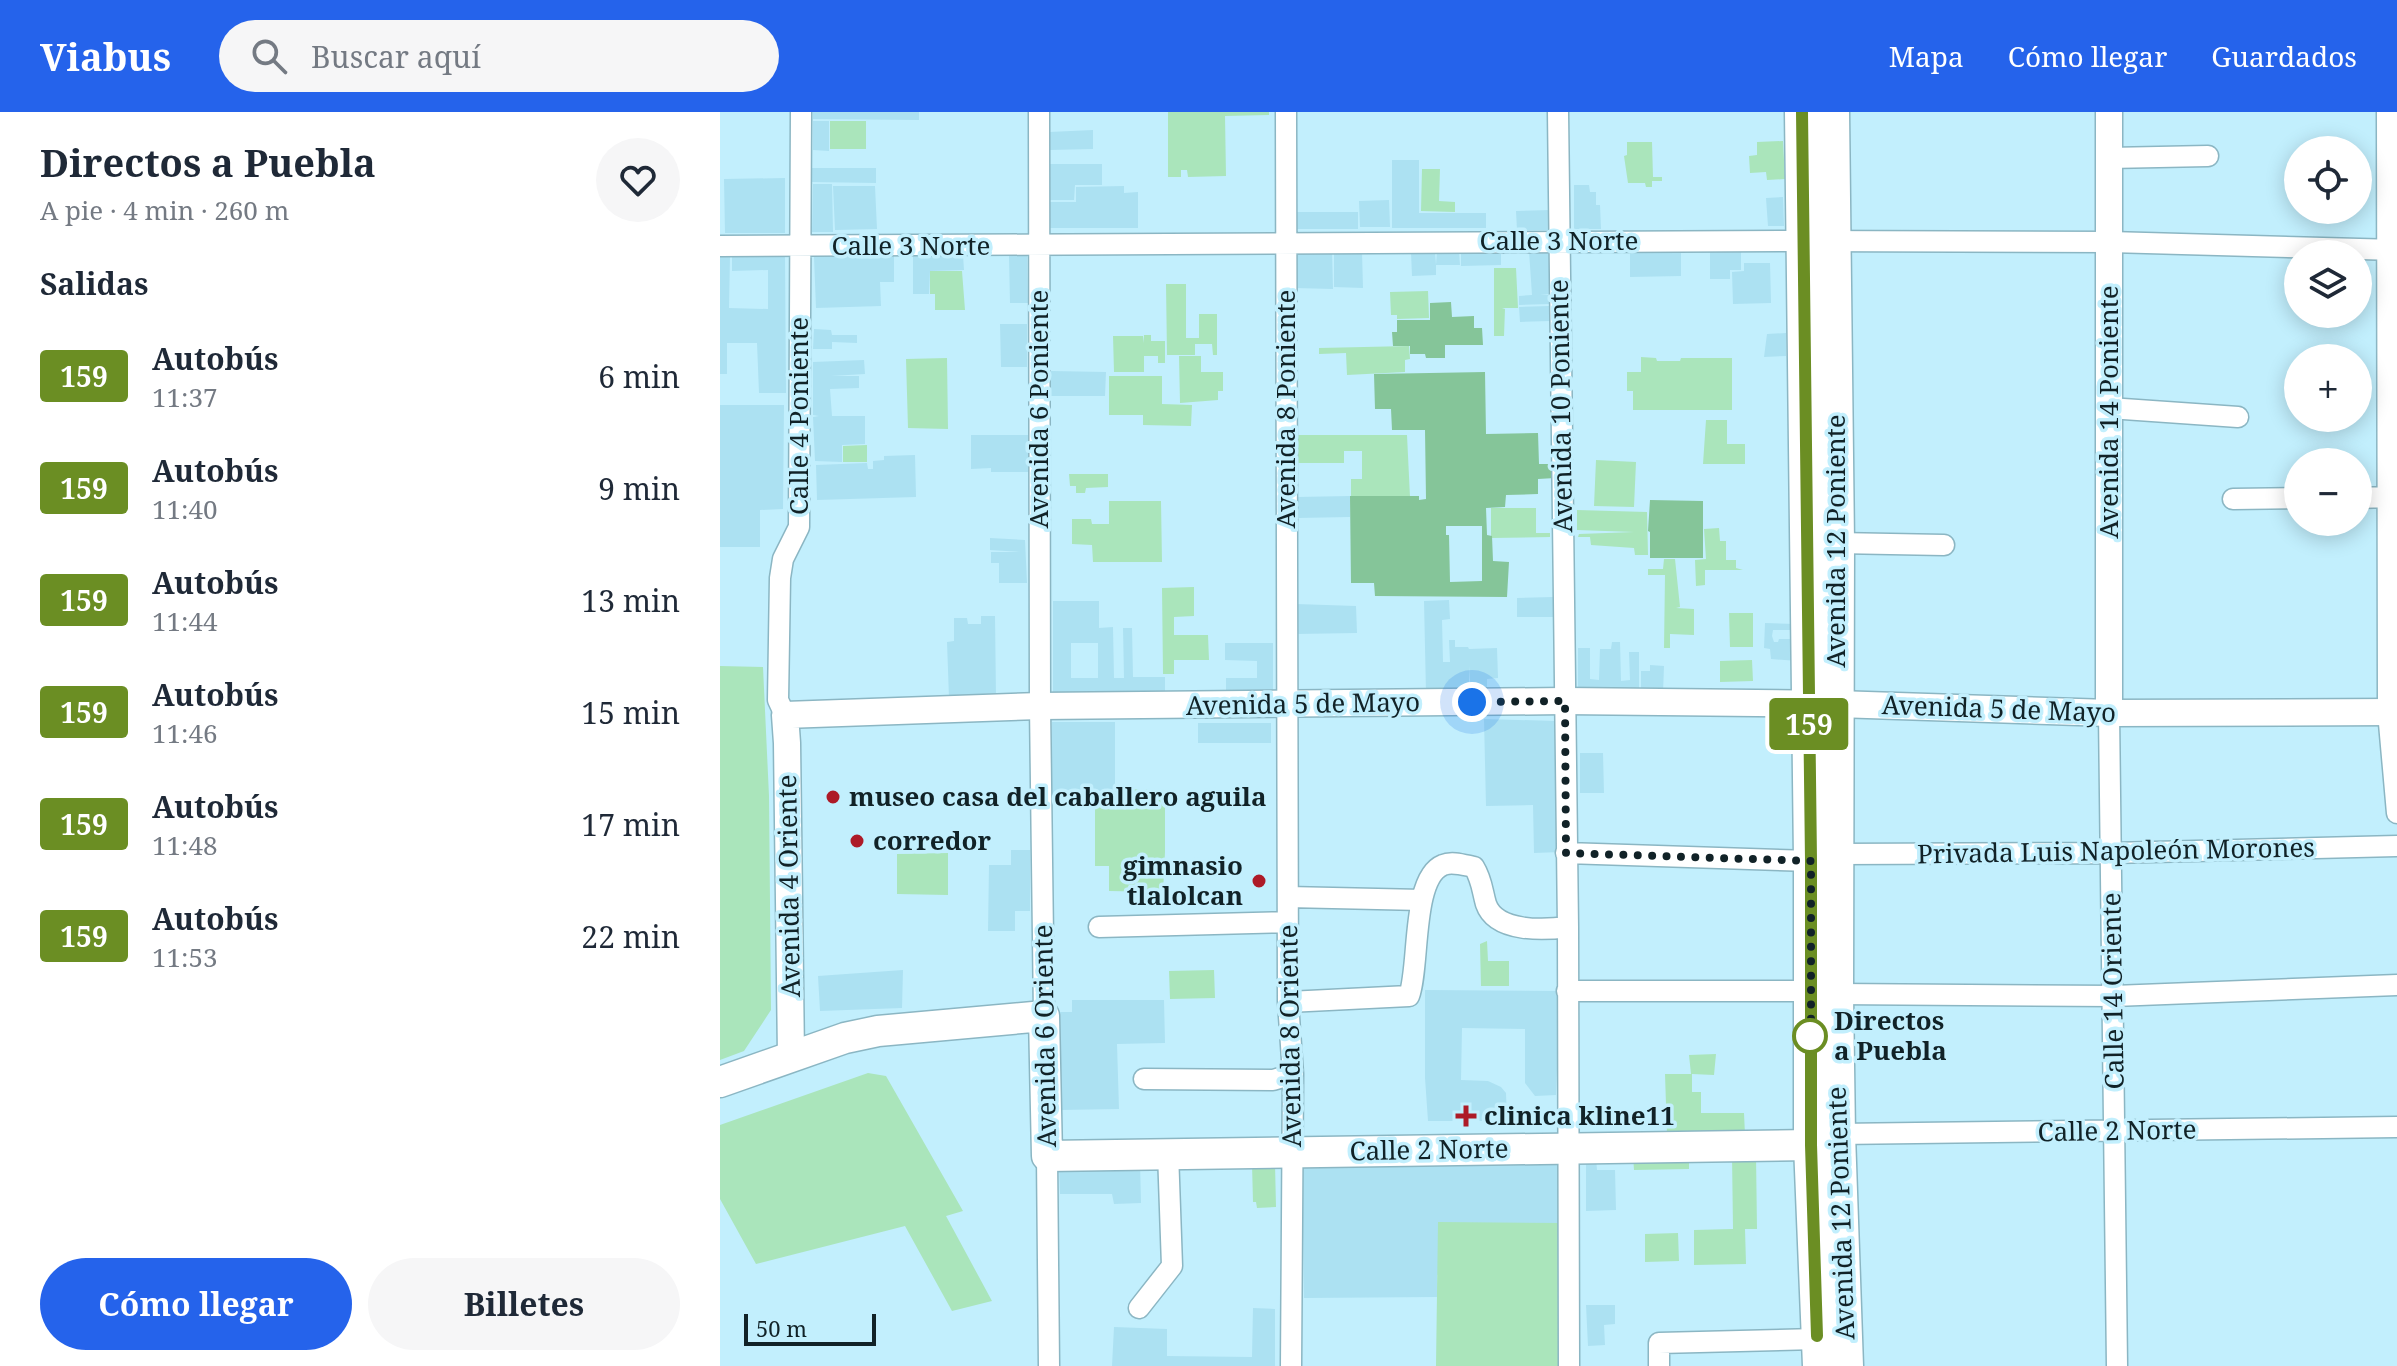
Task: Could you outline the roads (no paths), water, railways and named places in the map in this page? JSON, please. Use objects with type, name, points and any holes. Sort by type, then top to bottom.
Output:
[{"type":"main road","name":"Avenida 12 Poniente","points":[[1802,112],[1818,242],[1837,543],[1823,704]]},
{"type":"main road","name":"Avenida 12 Poniente","points":[[1832,112],[1818,242],[1824,1140],[1832,1356]]},
{"type":"main road","points":[[720,1082],[845,1038],[878,1031],[1044,1016]]},
{"type":"main road","name":"Avenida 6 Oriente","points":[[1044,1016],[1047,1156]]},
{"type":"main road","name":"Calle 2 Norte","points":[[1047,1156],[1824,1140]]},
{"type":"street","name":"Calle 4 Poniente","points":[[785,715],[778,700],[780,578],[783,559],[799,527],[801,112]]},
{"type":"street","name":"Avenida 6 Poniente","points":[[1039,112],[1040,706]]},
{"type":"street","name":"Avenida 8 Poniente","points":[[1286,112],[1287,705]]},
{"type":"street","name":"Avenida 10 Poniente","points":[[1558,112],[1568,927],[1569,1366]]},
{"type":"street","name":"Avenida 14 Poniente","points":[[2109,112],[2109,713]]},
{"type":"street","points":[[2387,112],[2393,250],[2388,497],[2397,813]]},
{"type":"street","points":[[2109,158],[2208,156]]},
{"type":"street","name":"Calle 3 Norte","points":[[720,246],[1558,241],[2110,242],[2393,250]]},
{"type":"street","points":[[2109,408],[2238,417]]},
{"type":"street","points":[[2372,498],[2388,497]]},
{"type":"street","points":[[2233,499],[2284,498]]},
{"type":"street","points":[[1837,543],[1944,545]]},
{"type":"street","name":"Avenida 5 de Mayo","points":[[785,715],[1040,706],[1565,701],[1823,704],[2109,713],[2392,712]]},
{"type":"street","name":"Avenida 8 Oriente","points":[[1287,705],[1288,1002],[1293,1074],[1291,1366]]},
{"type":"street","name":"Avenida 6 Oriente","points":[[1040,706],[1044,1016]]},
{"type":"street","name":"Calle 14 Oriente","points":[[2109,713],[2117,1366]]},
{"type":"street","name":"Avenida 4 Oriente","points":[[785,715],[791,1057]]},
{"type":"street","name":"Privada Luis Napoleón Morones","points":[[1566,853],[1823,857],[2397,846]]},
{"type":"street","points":[[1288,1002],[1409,996],[1422,900],[1428,879],[1441,866],[1462,864],[1474,867],[1481,879],[1490,912],[1504,923],[1546,930],[1568,927]]},
{"type":"street","points":[[1288,897],[1422,900]]},
{"type":"street","points":[[1099,927],[1287,922]]},
{"type":"street","points":[[1567,991],[2114,996],[2397,985]]},
{"type":"street","points":[[1144,1079],[1273,1080],[1293,1074]]},
{"type":"street","points":[[2397,1126],[2397,1147]]},
{"type":"street","name":"Calle 2 Norte","points":[[1824,1140],[2397,1126]]},
{"type":"street","points":[[1139,1308],[1172,1266],[1168,1152]]},
{"type":"street","name":"Avenida 6 Oriente","points":[[1047,1156],[1049,1366]]},
{"type":"street","points":[[1659,1366],[1659,1343],[1832,1356]]},
{"type":"place","name":"museo casa del caballero aguila","points":[[833,797]]},
{"type":"place","name":"corredor","points":[[857,841]]},
{"type":"place","name":"gimnasio tlalolcan","points":[[1259,881]]},
{"type":"place","name":"Directos a Puebla","points":[[1810,1036]]},
{"type":"place","name":"clinica kline11","points":[[1466,1116]]}]
